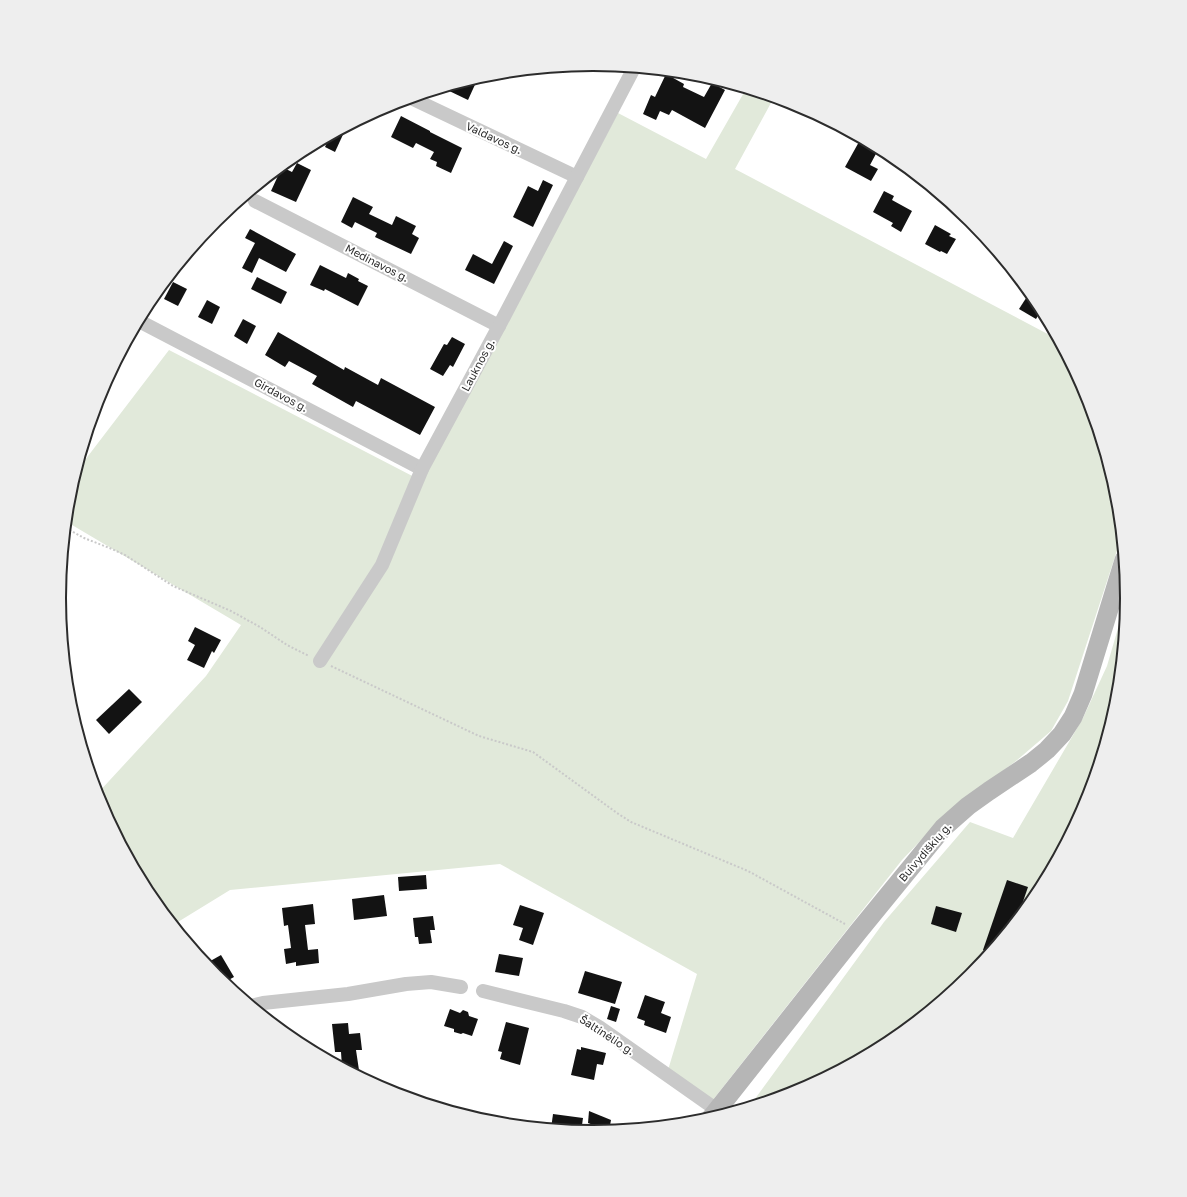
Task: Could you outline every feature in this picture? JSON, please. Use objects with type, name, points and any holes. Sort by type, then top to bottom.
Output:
[{"type":"main road","name":"Buivydiškių g.","points":[[715,1112],[943,828],[968,806],[1031,763],[1047,750],[1062,734],[1073,717],[1083,694],[1120,572]]},
{"type":"street","name":"Lauknos g.","points":[[320,661],[382,564],[422,469],[499,326],[632,72]]},
{"type":"street","name":"Valdavos g.","points":[[418,101],[577,177]]},
{"type":"street","name":"Medinavos g.","points":[[255,201],[499,326]]},
{"type":"street","name":"Girdavos g.","points":[[144,323],[422,469]]},
{"type":"street","points":[[257,1004],[348,994],[406,984],[430,982],[461,987]]},
{"type":"street","name":"Šaltinėlio g.","points":[[483,991],[564,1010],[582,1017],[605,1031],[711,1112]]},
{"type":"path","points":[[71,531],[84,538],[125,555],[174,586],[231,611],[260,627],[287,645],[320,661],[479,736],[533,752],[631,822],[748,871],[858,932]]},
{"type":"green space","points":[[744,93],[771,102],[735,169],[1050,335],[1067,365],[1093,429],[1111,496],[1118,547],[1068,701],[1051,731],[1016,761],[947,813],[902,860],[712,1101],[668,1070],[697,974],[500,864],[230,890],[177,922],[155,892],[120,832],[102,789],[206,676],[241,625],[72,525],[76,496],[85,460],[169,350],[422,481],[618,113],[706,159]]},
{"type":"green space","points":[[1120,620],[1111,701],[1093,768],[1067,832],[1032,892],[1012,920],[990,946],[941,995],[915,1017],[887,1037],[827,1072],[795,1086],[753,1101],[884,922],[970,822],[1013,838],[1083,718],[1107,666]]},
{"type":"building","points":[[665,76],[672,78],[684,84],[683,87],[704,97],[711,85],[725,90],[705,128],[672,110],[669,115],[660,111],[656,120],[643,114],[651,95],[655,97]]},
{"type":"building","points":[[475,85],[468,100],[450,91]]},
{"type":"building","points":[[401,116],[462,148],[451,173],[436,166],[437,162],[430,159],[434,152],[416,143],[413,148],[391,137]]},
{"type":"building","points":[[343,135],[335,152],[325,147],[326,144]]},
{"type":"building","points":[[858,143],[876,153],[870,165],[878,169],[871,181],[845,167]]},
{"type":"building","points":[[297,163],[311,170],[296,202],[271,191],[278,176],[287,169],[292,172]]},
{"type":"building","points":[[543,180],[553,185],[533,227],[513,217],[528,186],[538,191]]},
{"type":"building","points":[[884,191],[894,196],[892,200],[912,211],[901,232],[891,226],[893,223],[873,212]]},
{"type":"building","points":[[353,197],[373,207],[369,214],[392,225],[396,216],[416,226],[412,234],[419,238],[411,254],[375,237],[377,233],[355,222],[352,228],[341,222]]},
{"type":"building","points":[[935,225],[951,234],[949,236],[956,239],[947,254],[925,244]]},
{"type":"building","points":[[250,229],[296,254],[286,272],[259,258],[252,273],[242,268],[255,243],[245,238]]},
{"type":"building","points":[[504,241],[513,246],[494,284],[465,270],[473,254],[492,264]]},
{"type":"building","points":[[320,265],[346,278],[348,273],[359,279],[358,281],[368,286],[358,306],[325,289],[324,291],[310,285]]},
{"type":"building","points":[[257,277],[287,292],[281,304],[251,289]]},
{"type":"building","points":[[173,282],[187,289],[178,306],[164,299]]},
{"type":"building","points":[[1027,297],[1038,315],[1036,319],[1019,309]]},
{"type":"building","points":[[207,300],[220,307],[212,324],[198,317]]},
{"type":"building","points":[[243,319],[256,326],[247,344],[234,336]]},
{"type":"building","points":[[278,332],[344,370],[345,367],[378,385],[381,378],[435,407],[420,435],[356,401],[353,407],[312,384],[317,376],[289,361],[285,367],[265,355]]},
{"type":"building","points":[[452,337],[465,344],[453,367],[450,365],[443,376],[430,369],[444,344],[447,345]]},
{"type":"building","points":[[195,627],[221,640],[214,653],[212,651],[204,668],[187,660],[195,645],[188,641]]},
{"type":"building","points":[[129,689],[142,702],[109,734],[96,720]]},
{"type":"building","points":[[426,875],[427,889],[399,891],[398,877]]},
{"type":"building","points":[[1007,880],[1028,887],[1021,907],[1012,920],[986,951],[983,950]]},
{"type":"building","points":[[384,895],[387,916],[354,920],[352,899]]},
{"type":"building","points":[[313,904],[315,924],[305,925],[308,950],[318,949],[319,963],[296,966],[296,962],[286,964],[284,949],[291,948],[288,925],[284,926],[282,908]]},
{"type":"building","points":[[520,905],[544,913],[533,945],[519,940],[523,928],[513,925]]},
{"type":"building","points":[[936,906],[962,913],[956,932],[931,924]]},
{"type":"building","points":[[433,916],[435,930],[430,930],[432,943],[419,944],[418,937],[415,937],[413,918]]},
{"type":"building","points":[[499,954],[523,958],[519,976],[495,972]]},
{"type":"building","points":[[221,955],[234,977],[230,979],[211,961]]},
{"type":"building","points":[[585,971],[622,982],[615,1004],[578,993]]},
{"type":"building","points":[[645,995],[665,1002],[661,1013],[671,1017],[666,1033],[644,1025],[645,1021],[637,1018]]},
{"type":"building","points":[[611,1006],[620,1009],[616,1022],[607,1019]]},
{"type":"building","points":[[450,1009],[460,1013],[463,1010],[468,1012],[469,1016],[478,1019],[472,1036],[454,1032],[454,1029],[444,1026]]},
{"type":"building","points":[[506,1022],[529,1028],[520,1065],[500,1059],[502,1052],[498,1051]]},
{"type":"building","points":[[348,1023],[349,1034],[360,1033],[362,1050],[356,1050],[359,1072],[342,1062],[341,1052],[335,1052],[332,1024]]},
{"type":"building","points":[[581,1047],[606,1053],[603,1065],[597,1064],[594,1080],[571,1075],[577,1049],[581,1050]]},
{"type":"building","points":[[589,1111],[611,1120],[610,1126],[596,1126],[588,1123]]},
{"type":"building","points":[[553,1114],[583,1118],[582,1126],[552,1124]]}]
